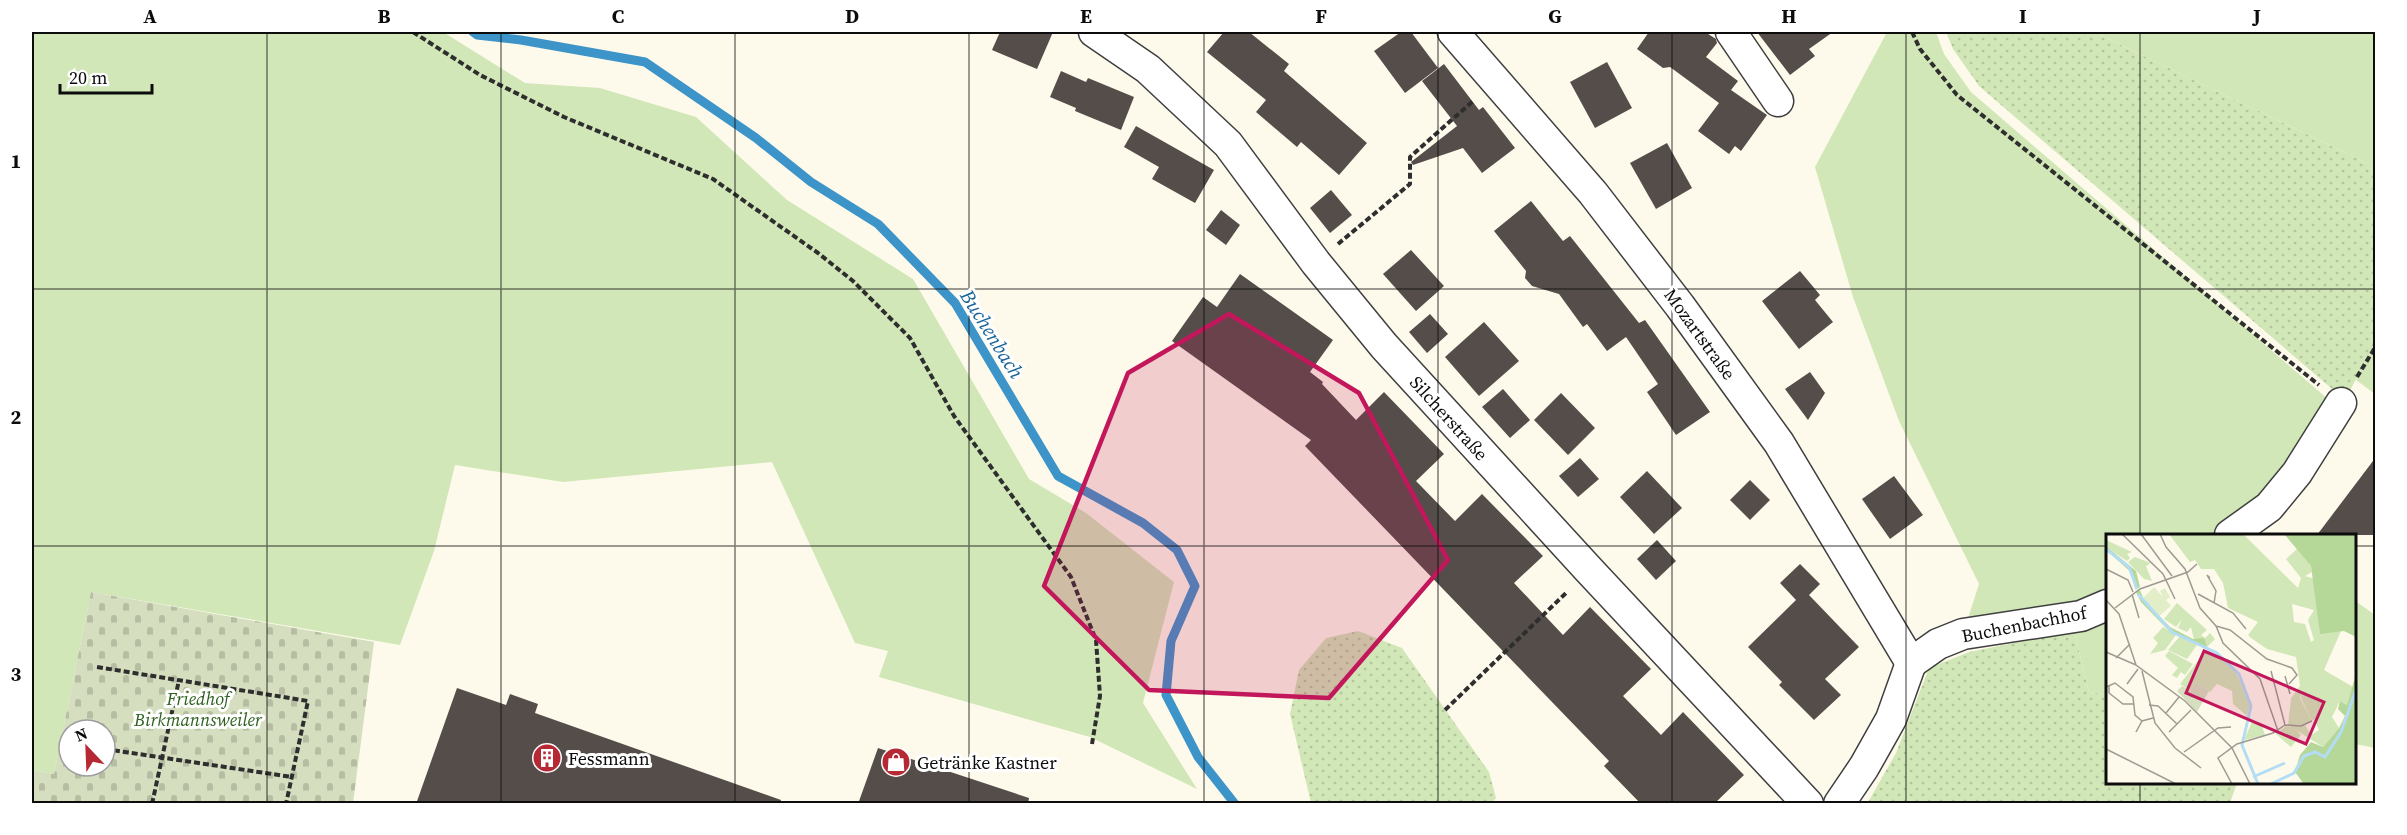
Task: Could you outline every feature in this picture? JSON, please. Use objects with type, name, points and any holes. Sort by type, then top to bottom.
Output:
[{"type":"street","name":"Silcherstraße","points":[[1094,32],[1148,69],[1228,144],[1316,263],[1384,346],[1589,570],[1809,804]]},
{"type":"street","name":"Mozartstraße","points":[[1453,32],[1593,193],[1680,306],[1779,443],[1911,663]]},
{"type":"street","points":[[1731,32],[1778,101]]},
{"type":"street","points":[[2230,534],[2269,507],[2297,473],[2341,403]]},
{"type":"street","name":"Buchenbachhof","points":[[1911,663],[1938,644],[1963,634],[2081,616],[2106,605]]},
{"type":"street","points":[[1839,804],[1864,767],[1891,719],[1911,663]]},
{"type":"path","points":[[413,32],[480,75],[564,117],[713,179],[836,267],[910,338],[954,416],[1071,578],[1096,640],[1101,696],[1092,744]]},
{"type":"path","points":[[1912,32],[1920,49],[1957,95],[2341,403],[2376,346]]},
{"type":"path","points":[[1316,263],[1410,184],[1410,157],[1497,81]]},
{"type":"path","points":[[1445,710],[1589,570]]},
{"type":"path","points":[[96,667],[308,700],[286,804]]},
{"type":"path","points":[[152,804],[179,680]]},
{"type":"path","points":[[117,751],[292,777]]},
{"type":"highlighted area","points":[[1229,314],[1359,393],[1448,560],[1329,698],[1149,690],[1044,586],[1128,373]]},
{"type":"green space","points":[[32,32],[443,32],[525,83],[600,88],[696,117],[787,200],[913,279],[1029,479],[1086,513],[1174,582],[1143,703],[1197,789],[1090,737],[879,677],[888,651],[855,643],[772,462],[563,482],[455,465],[434,551],[400,645],[91,592],[65,718],[57,718],[57,759],[54,774],[32,770]]},
{"type":"green space","points":[[1887,32],[1936,32],[1944,54],[1971,92],[2336,406],[2230,534],[2106,534],[2106,604],[1963,634],[1979,584],[1899,421],[1853,297],[1815,167]]},
{"type":"green space","points":[[1946,32],[2094,32],[2375,167],[2375,343],[2345,400],[1979,86],[1953,49]]},
{"type":"green space","points":[[2094,32],[2375,32],[2375,167]]},
{"type":"green space","points":[[2375,343],[2375,394],[2356,380]]},
{"type":"green space","name":"Friedhof Birkmannsweiler","points":[[91,592],[374,642],[353,803],[32,803],[32,770],[54,774],[57,759],[57,778],[117,778],[117,718],[65,718]]},
{"type":"green space","points":[[2356,601],[2375,615],[2375,748],[2356,744]]},
{"type":"green space","points":[[2106,616],[2106,695],[2089,692],[2074,631]]},
{"type":"green space","points":[[1358,631],[1402,648],[1489,772],[1496,798],[1492,803],[1311,803],[1290,714],[1299,670],[1326,638]]},
{"type":"green space","points":[[2074,631],[2089,692],[2106,695],[2106,784],[2237,784],[2230,803],[1867,804],[1896,753],[1929,668],[1969,652]]},
{"type":"building","points":[[1000,32],[1053,32],[1037,69],[992,50]]},
{"type":"building","points":[[1224,32],[1249,32],[1289,64],[1284,71],[1367,143],[1339,175],[1301,142],[1297,147],[1256,112],[1266,100],[1207,52]]},
{"type":"building","points":[[1401,32],[1411,32],[1438,68],[1405,93],[1374,51]]},
{"type":"building","points":[[1649,32],[1705,32],[1716,39],[1717,43],[1706,57],[1738,81],[1731,90],[1767,115],[1741,151],[1735,146],[1729,154],[1698,131],[1719,103],[1670,67],[1663,68],[1637,49]]},
{"type":"building","points":[[1757,32],[1833,32],[1809,49],[1815,56],[1790,75]]},
{"type":"building","points":[[1607,62],[1632,108],[1595,128],[1570,82]]},
{"type":"building","points":[[1444,64],[1479,110],[1483,107],[1515,148],[1482,173],[1463,148],[1413,165],[1411,162],[1457,126],[1422,81]]},
{"type":"building","points":[[1061,71],[1086,82],[1088,78],[1134,97],[1121,130],[1075,111],[1076,108],[1050,97]]},
{"type":"building","points":[[1136,126],[1214,170],[1195,203],[1152,179],[1159,167],[1124,147]]},
{"type":"building","points":[[1667,143],[1692,188],[1656,209],[1630,163]]},
{"type":"building","points":[[1331,190],[1352,215],[1330,233],[1310,208]]},
{"type":"building","points":[[1531,201],[1563,241],[1570,236],[1639,323],[1645,320],[1710,412],[1676,435],[1647,392],[1658,384],[1626,337],[1607,351],[1587,324],[1583,327],[1559,294],[1532,286],[1525,278],[1526,271],[1494,231]]},
{"type":"building","points":[[1221,210],[1240,225],[1226,245],[1206,230]]},
{"type":"building","points":[[1411,250],[1444,286],[1416,311],[1383,274]]},
{"type":"building","points":[[1800,271],[1820,295],[1815,300],[1833,322],[1799,349],[1762,301]]},
{"type":"building","points":[[1240,274],[1333,340],[1310,372],[1323,382],[1322,384],[1356,420],[1384,392],[1444,454],[1416,481],[1455,521],[1482,494],[1543,556],[1514,583],[1563,635],[1590,607],[1651,669],[1623,696],[1661,735],[1683,712],[1744,775],[1714,804],[1641,804],[1604,766],[1609,761],[1305,446],[1311,440],[1172,341],[1203,297],[1217,307]]},
{"type":"building","points":[[1430,314],[1448,334],[1427,353],[1409,332]]},
{"type":"building","points":[[1484,322],[1519,361],[1479,396],[1445,357]]},
{"type":"building","points":[[1810,372],[1825,393],[1808,420],[1785,389]]},
{"type":"building","points":[[1503,389],[1530,420],[1510,438],[1482,407]]},
{"type":"building","points":[[1561,393],[1595,428],[1568,455],[1534,420]]},
{"type":"building","points":[[2376,457],[2376,535],[2318,534]]},
{"type":"building","points":[[1580,458],[1599,479],[1578,497],[1559,476]]},
{"type":"building","points":[[1647,471],[1682,508],[1654,534],[1620,497]]},
{"type":"building","points":[[1894,476],[1923,515],[1890,539],[1862,499]]},
{"type":"building","points":[[1750,480],[1770,500],[1750,520],[1730,500]]},
{"type":"building","points":[[1657,540],[1676,561],[1656,580],[1637,559]]},
{"type":"building","points":[[1800,564],[1820,584],[1809,595],[1859,647],[1825,679],[1841,695],[1814,720],[1779,685],[1782,682],[1748,647],[1796,600],[1780,583]]},
{"type":"building","name":"Fessmann","points":[[457,688],[506,705],[510,694],[538,704],[535,713],[781,800],[780,804],[416,804]]},
{"type":"building","name":"Getränke Kastner","points":[[878,748],[1029,798],[1028,804],[858,804]]},
{"type":"waterway","name":"Buchenbach","points":[[473,32],[477,35],[521,40],[645,62],[756,138],[811,182],[878,224],[955,303],[1058,476],[1143,523],[1177,550],[1195,586],[1171,641],[1166,695],[1198,757],[1235,804]]},
{"type":"place","name":"Fessmann","points":[[547,758]]},
{"type":"place","name":"Getränke Kastner","points":[[896,762]]}]
